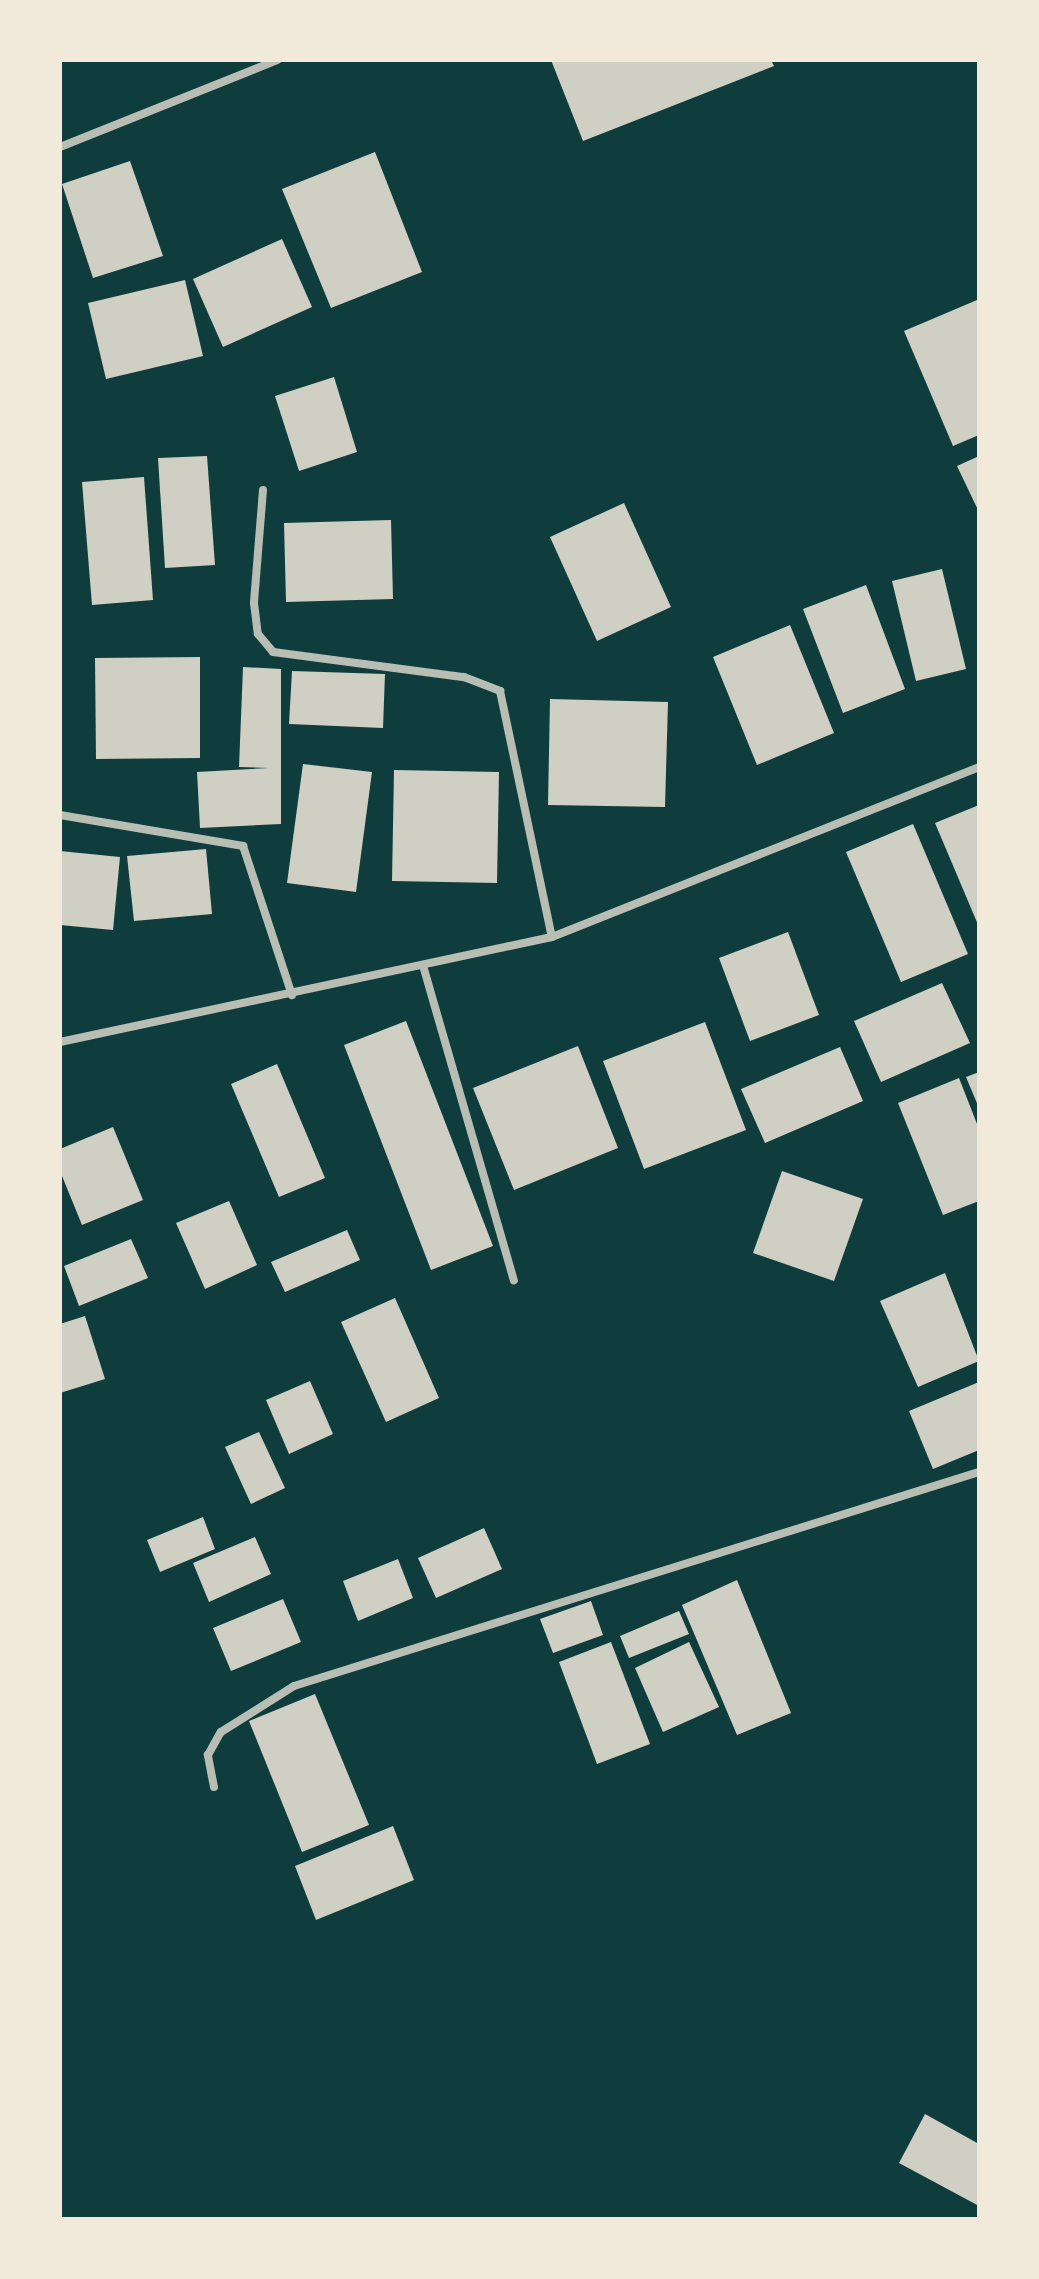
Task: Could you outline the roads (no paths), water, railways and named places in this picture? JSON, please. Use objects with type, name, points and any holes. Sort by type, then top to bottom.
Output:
[{"type":"street","points":[[60,147],[277,60]]},
{"type":"street","points":[[263,490],[254,603],[258,634],[273,652],[464,677],[500,691],[552,937]]},
{"type":"street","points":[[60,1042],[424,969],[552,937],[979,767]]},
{"type":"street","points":[[60,815],[243,846],[292,995]]},
{"type":"street","points":[[424,969],[514,1280]]},
{"type":"street","points":[[214,1787],[208,1755],[221,1732],[294,1686],[979,1472]]}]
